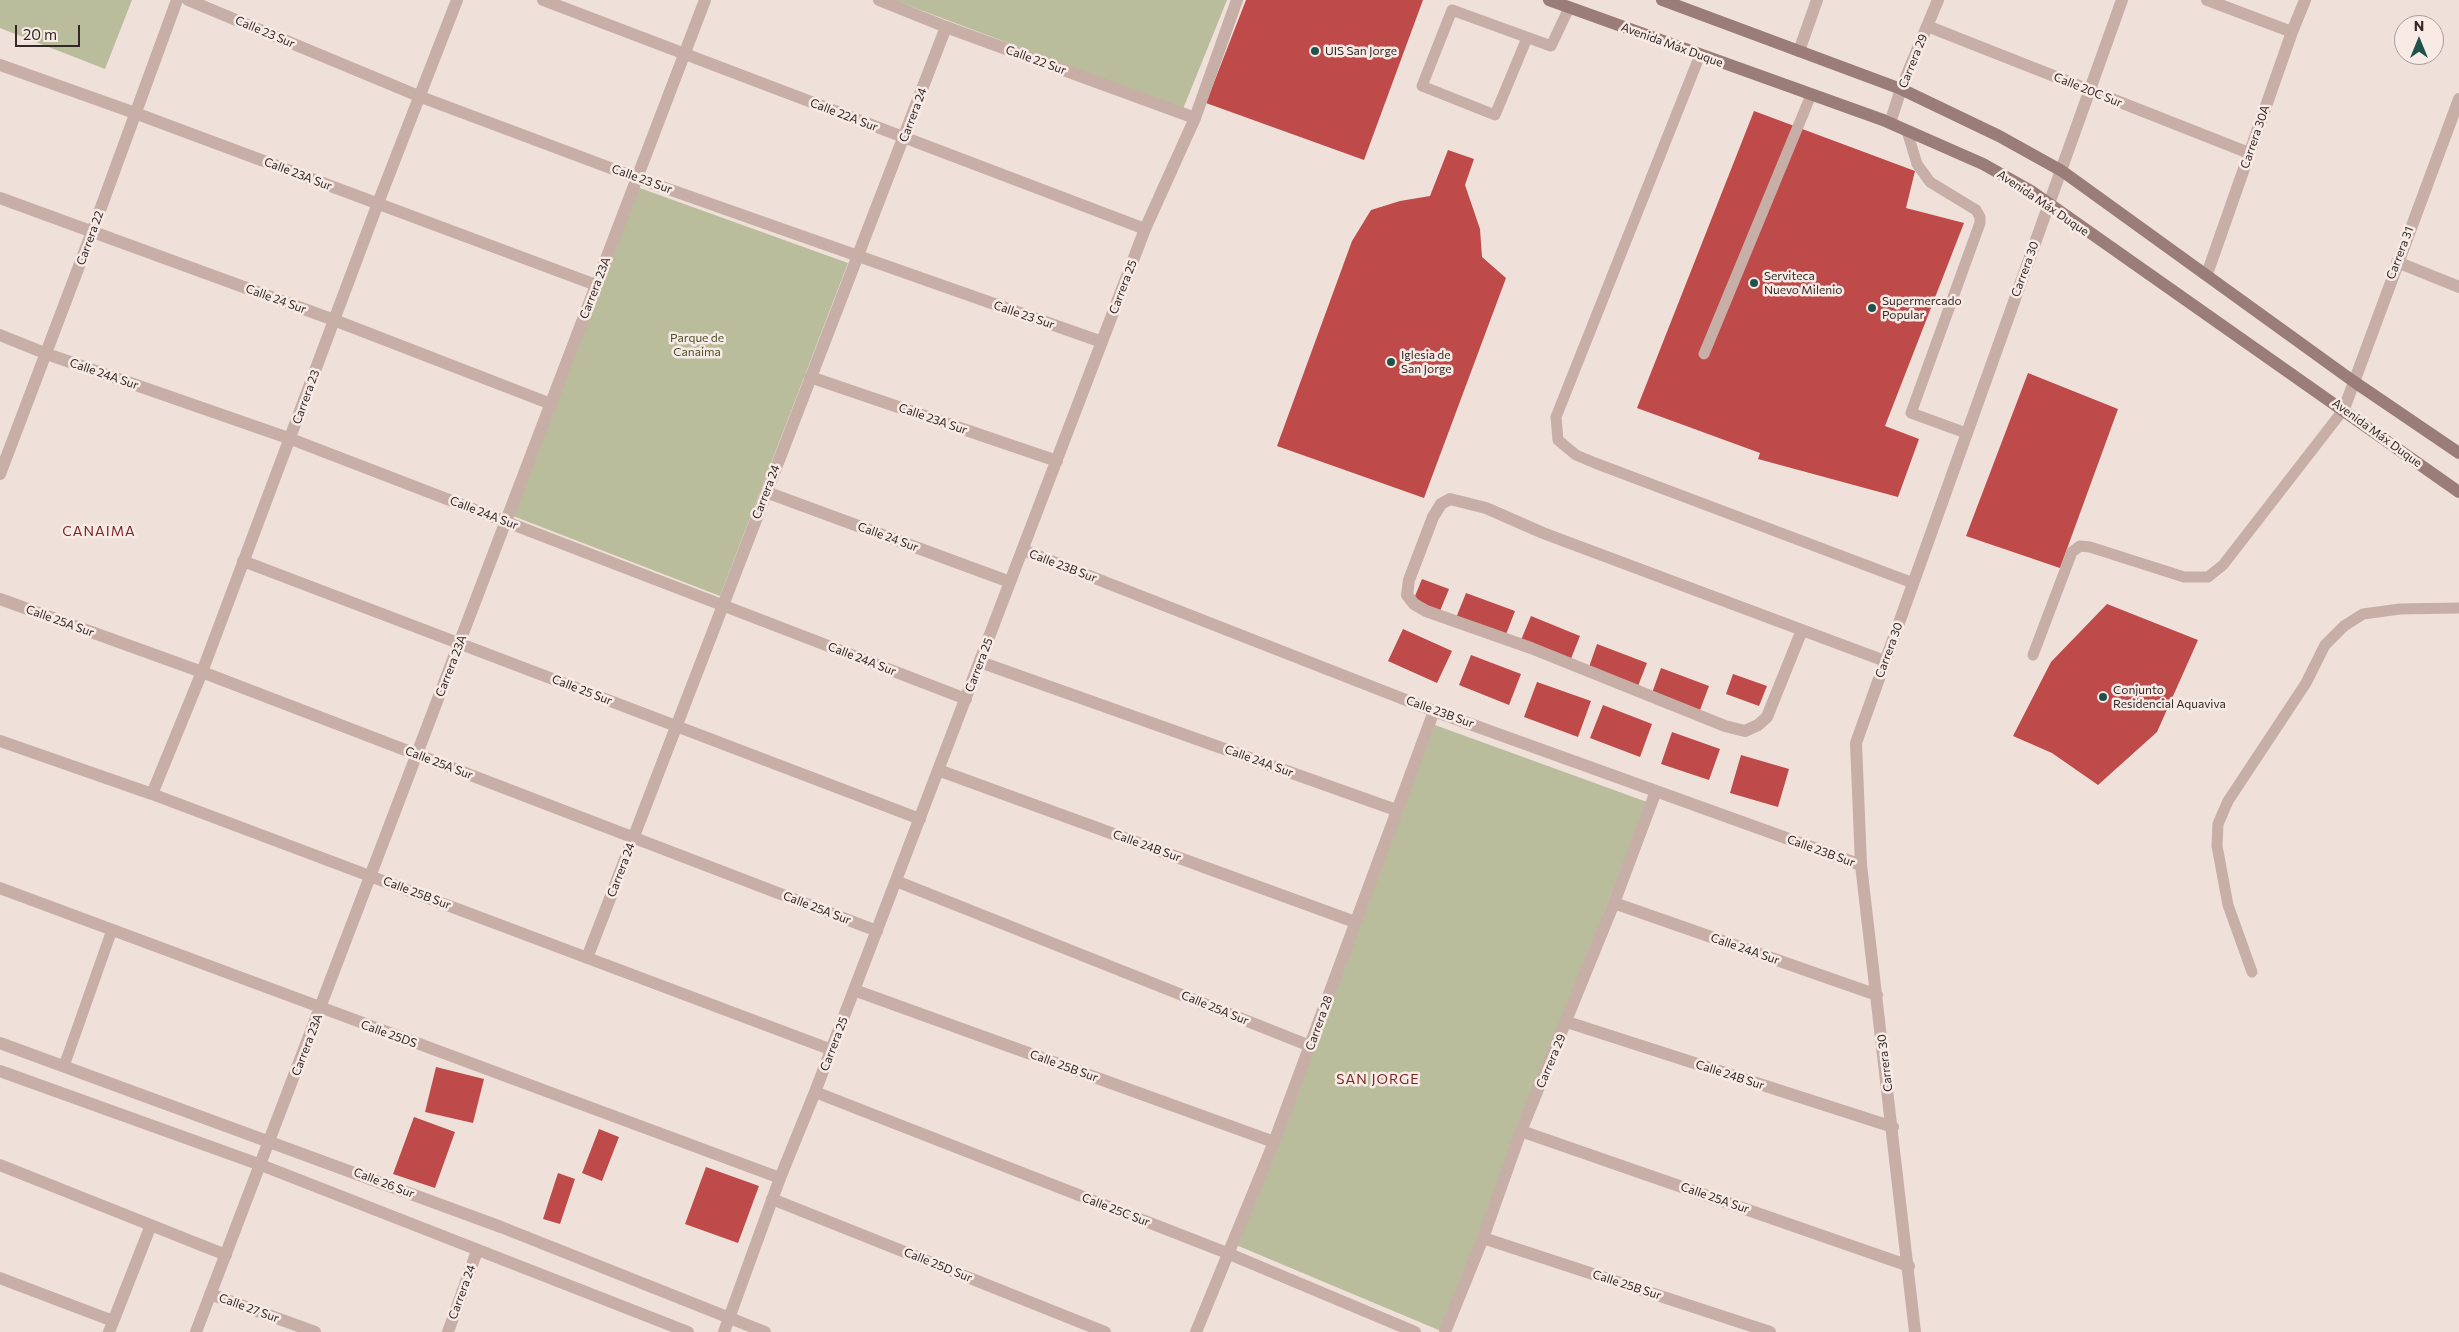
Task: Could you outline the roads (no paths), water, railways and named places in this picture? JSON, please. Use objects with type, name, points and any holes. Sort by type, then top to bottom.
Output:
[{"type":"main road","name":"Avenida Máx Duque","points":[[1548,0],[1890,123],[1983,164],[2031,191],[2047,204],[2344,409],[2459,492]]},
{"type":"main road","points":[[1662,0],[1901,90],[1999,136],[2062,171],[2353,381],[2459,453]]},
{"type":"street","name":"Carrera 22","points":[[2,466],[47,354],[177,0]]},
{"type":"street","name":"Calle 23 Sur","points":[[188,0],[421,97],[637,178],[856,257],[1102,342]]},
{"type":"street","name":"Carrera 23","points":[[152,794],[202,672],[457,0]]},
{"type":"street","name":"Calle 22A Sur","points":[[543,0],[686,53],[904,139],[1145,229]]},
{"type":"street","name":"Carrera 23A","points":[[196,1332],[372,876],[705,0]]},
{"type":"street","name":"Calle 22 Sur","points":[[879,0],[946,27],[1195,118]]},
{"type":"street","name":"Carrera 25","points":[[724,1332],[780,1178],[816,1092],[1145,229],[1195,118],[1237,0]]},
{"type":"street","points":[[1799,51],[1818,0]]},
{"type":"street","name":"Carrera 29","points":[[1890,123],[1901,90],[1938,0]]},
{"type":"street","name":"Carrera 30","points":[[1915,1332],[1893,1127],[1861,866],[1856,743],[2047,204],[2062,171],[2122,0]]},
{"type":"street","points":[[2207,0],[2292,32]]},
{"type":"street","name":"Carrera 30A","points":[[2207,274],[2305,0]]},
{"type":"street","name":"Calle 20C Sur","points":[[1927,26],[2249,153]]},
{"type":"street","name":"Carrera 24","points":[[587,958],[946,27]]},
{"type":"street","name":"Calle 23A Sur","points":[[0,65],[135,113],[596,285]]},
{"type":"street","name":"Carrera 31","points":[[2344,409],[2397,262],[2458,104]]},
{"type":"street","name":"Calle 24 Sur","points":[[0,198],[334,320],[551,404]]},
{"type":"street","points":[[2397,262],[2459,287]]},
{"type":"street","name":"Calle 24A Sur","points":[[0,335],[47,354],[291,439],[966,699]]},
{"type":"street","name":"Calle 23A Sur","points":[[810,377],[1056,461]]},
{"type":"street","name":"Calle 24 Sur","points":[[766,492],[1010,582]]},
{"type":"street","points":[[1802,630],[1766,717],[1758,725],[1745,732],[1531,648],[1426,611],[1414,604],[1407,595],[1409,580],[1433,517],[1441,504],[1450,499],[1486,508],[1543,533],[1885,661]]},
{"type":"street","name":"Calle 23B Sur","points":[[1022,550],[1434,711],[1861,866]]},
{"type":"street","name":"Calle 25 Sur","points":[[243,561],[920,819]]},
{"type":"street","name":"Calle 25A Sur","points":[[0,599],[202,672],[877,931]]},
{"type":"street","name":"Calle 24A Sur","points":[[980,662],[1396,810]]},
{"type":"street","name":"Carrera 28","points":[[1196,1332],[1274,1142],[1434,711]]},
{"type":"street","name":"Calle 25B Sur","points":[[0,741],[152,794],[832,1050]]},
{"type":"street","name":"Calle 24B Sur","points":[[938,770],[1355,922]]},
{"type":"street","name":"Carrera 29","points":[[1445,1332],[1483,1238],[1521,1131],[1567,1022],[1656,791]]},
{"type":"street","name":"Calle 25A Sur","points":[[896,881],[1310,1046]]},
{"type":"street","name":"Calle 25DS","points":[[0,888],[321,1009],[780,1178]]},
{"type":"street","name":"Calle 24A Sur","points":[[1614,903],[1876,996]]},
{"type":"street","name":"Calle 25B Sur","points":[[854,990],[1274,1142]]},
{"type":"street","name":"Calle 24B Sur","points":[[1567,1022],[1893,1127]]},
{"type":"street","name":"Calle 26 Sur","points":[[0,1043],[271,1140],[501,1227],[765,1332]]},
{"type":"street","points":[[0,1071],[261,1165],[688,1332]]},
{"type":"street","name":"Calle 25C Sur","points":[[816,1092],[1227,1254],[1415,1332]]},
{"type":"street","name":"Calle 25A Sur","points":[[1521,1131],[1909,1266]]},
{"type":"street","points":[[0,1165],[226,1255]]},
{"type":"street","name":"Calle 25D Sur","points":[[772,1199],[1105,1332]]},
{"type":"street","points":[[0,1278],[111,1327],[151,1225]]},
{"type":"street","name":"Calle 25B Sur","points":[[1483,1238],[1770,1332]]},
{"type":"street","name":"Carrera 24","points":[[448,1332],[477,1251]]},
{"type":"street","name":"Calle 27 Sur","points":[[210,1294],[315,1332]]},
{"type":"lane","points":[[1527,38],[1495,115],[1422,86],[1452,10],[1551,46],[1569,8]]},
{"type":"lane","points":[[1700,55],[1556,417],[1558,440],[1576,455],[1595,463],[1913,583]]},
{"type":"lane","points":[[1704,354],[1811,95]]},
{"type":"lane","points":[[1907,131],[1917,164],[1930,182],[1976,210],[1980,217],[1980,223],[1911,413],[1966,433]]},
{"type":"lane","points":[[2033,654],[2072,552],[2080,546],[2090,547],[2184,577],[2208,577],[2223,566],[2344,409]]},
{"type":"lane","points":[[2252,972],[2228,905],[2217,846],[2218,824],[2228,801],[2306,683],[2325,645],[2344,626],[2363,614],[2400,608],[2459,608]]},
{"type":"lane","points":[[64,1066],[112,930]]},
{"type":"place","name":"UIS San Jorge","points":[[1315,51]]},
{"type":"place","name":"Serviteca Nuevo Milenio","points":[[1754,283]]},
{"type":"place","name":"Supermercado Popular","points":[[1872,308]]},
{"type":"place","name":"Iglesia de San Jorge","points":[[1391,362]]},
{"type":"place","name":"Conjunto Residencial Aquaviva","points":[[2103,697]]},
{"type":"district","name":"CANAIMA","points":[[99,531]]},
{"type":"district","name":"SAN JORGE","points":[[1378,1079]]},
{"type":"park label","name":"Parque de Canaima","points":[[697,345]]}]
